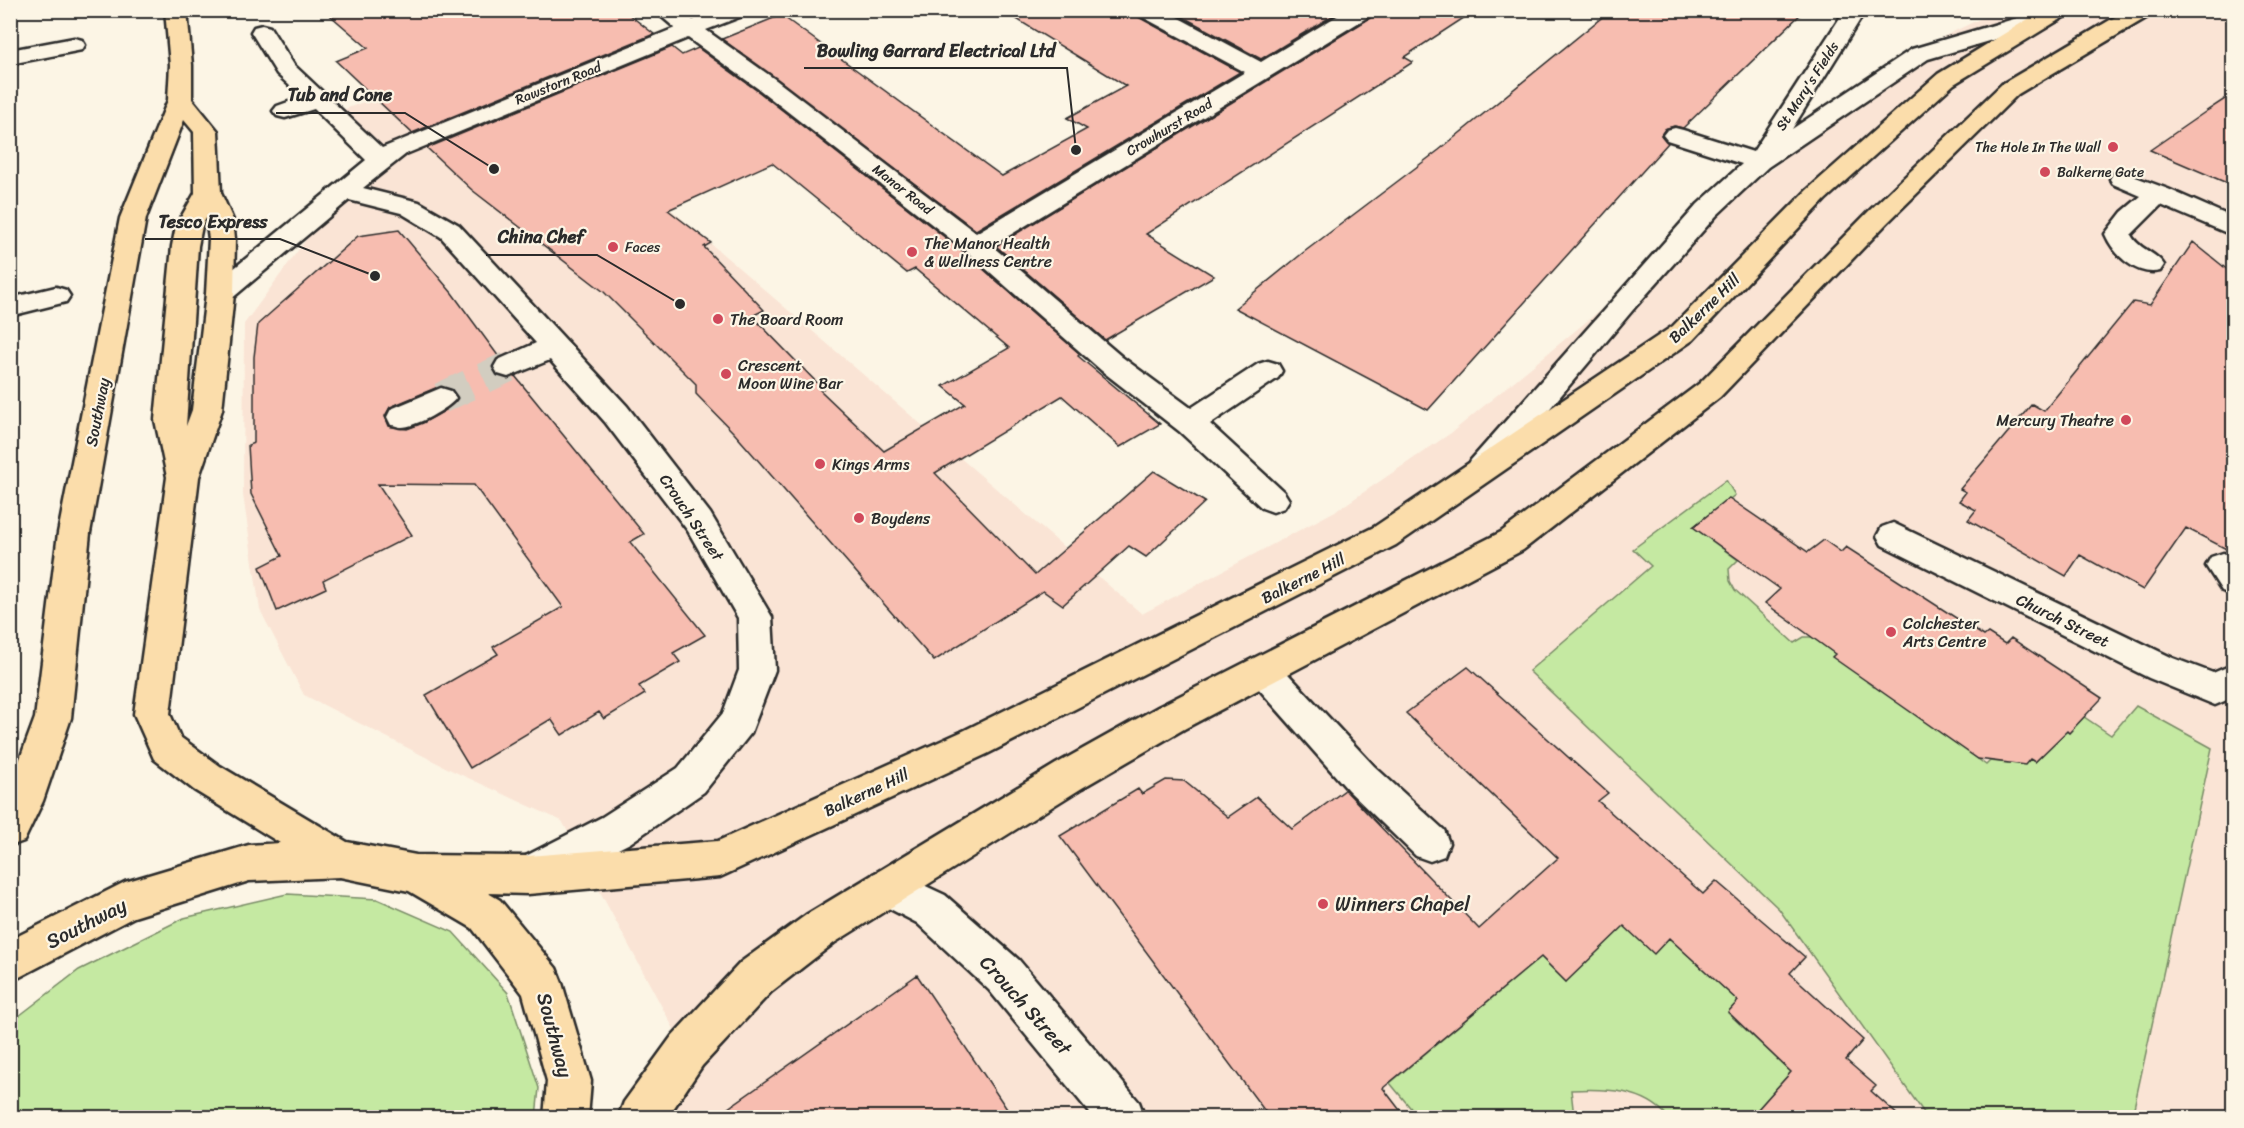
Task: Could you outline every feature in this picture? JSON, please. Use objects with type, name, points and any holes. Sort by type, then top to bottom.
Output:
[{"type":"main road","name":"Southway","points":[[10,828],[24,801],[53,718],[74,533],[133,218],[180,100],[182,87],[177,10]]},
{"type":"main road","points":[[640,1118],[687,1051],[756,977],[820,929],[887,886],[1090,765],[1263,670],[1512,541],[1710,390],[1878,217],[2010,89],[2143,10]]},
{"type":"main road","name":"Balkerne Hill","points":[[416,874],[528,875],[720,859],[974,743],[1375,542],[1683,333],[1816,195],[1946,79],[2055,13]]},
{"type":"main road","points":[[180,100],[206,131],[208,193],[220,220],[222,239],[220,294],[207,410],[183,477]]},
{"type":"main road","name":"Southway","points":[[208,193],[189,226],[185,246],[170,420],[183,477],[152,714],[167,748],[207,778],[340,859]]},
{"type":"main road","name":"Southway","points":[[10,962],[124,901],[249,863],[340,859],[416,874],[486,914],[541,983],[569,1081],[566,1118]]},
{"type":"street","name":"Manor Road","points":[[664,10],[768,85],[975,245],[1112,364],[1190,423],[1273,500]]},
{"type":"street","name":"Rawstorn Road","points":[[381,160],[413,141],[737,10]]},
{"type":"street","points":[[1147,10],[1260,71]]},
{"type":"street","name":"Crowhurst Road","points":[[975,245],[1363,10]]},
{"type":"street","name":"St Mary's Fields","points":[[1759,162],[1852,12]]},
{"type":"street","points":[[1481,470],[1627,298],[1707,210],[1759,162],[1920,54],[2055,13]]},
{"type":"street","points":[[220,294],[381,160],[285,69],[262,32]]},
{"type":"street","points":[[10,57],[74,45]]},
{"type":"street","points":[[285,111],[317,100]]},
{"type":"street","points":[[1707,210],[1717,178],[1711,159],[1675,135],[1759,162]]},
{"type":"street","points":[[2122,179],[2234,228]]},
{"type":"street","name":"Crouch Street","points":[[343,191],[410,207],[450,231],[616,414],[699,522],[755,617],[757,670],[738,722],[691,780],[616,830],[528,875]]},
{"type":"street","points":[[2151,265],[2133,254],[2121,242],[2118,234],[2131,218],[2158,194]]},
{"type":"street","points":[[10,307],[56,296]]},
{"type":"street","points":[[508,367],[555,346]]},
{"type":"street","points":[[1190,423],[1268,371]]},
{"type":"street","points":[[402,417],[441,398]]},
{"type":"street","name":"Church Street","points":[[1893,536],[2161,668],[2215,690],[2234,679]]},
{"type":"street","points":[[1263,670],[1361,778],[1430,843]]},
{"type":"street","name":"Crouch Street","points":[[887,886],[931,909],[1004,975],[1123,1118]]},
{"type":"shaded area","points":[[1996,11],[2233,11],[2233,1117],[627,1117],[676,1033],[562,821],[453,771],[304,695],[260,610],[243,495],[244,324],[366,158],[325,117],[427,77],[520,80],[1142,614],[1339,509],[1451,433],[1916,50]]},
{"type":"green space","points":[[1726,480],[1735,495],[1693,527],[1738,560],[1729,569],[1730,581],[1735,590],[1794,643],[1804,637],[1812,637],[1869,678],[1867,682],[1874,687],[1877,683],[1986,765],[1990,761],[2008,763],[2015,754],[2035,762],[2040,757],[2034,753],[2059,726],[2069,733],[2084,717],[2111,735],[2136,706],[2212,748],[2132,1117],[1927,1117],[1779,909],[1529,671],[1651,566],[1633,549]]},
{"type":"green space","points":[[287,894],[377,899],[453,932],[508,993],[539,1088],[536,1117],[11,1117],[11,1022],[79,970],[184,918]]},
{"type":"green space","points":[[1604,908],[1655,952],[1669,938],[1738,1001],[1728,1013],[1791,1072],[1750,1118],[1668,1117],[1659,1108],[1636,1096],[1624,1092],[1597,1089],[1571,1090],[1574,1117],[1418,1117],[1390,1083],[1541,957],[1566,982]]},
{"type":"building","points":[[324,10],[623,10],[654,34],[412,133],[336,61],[368,48]]},
{"type":"building","points":[[1002,10],[1135,10],[1138,17],[1240,72],[976,230],[722,39],[781,15],[1002,176],[1087,129],[1067,118],[1126,86]]},
{"type":"building","points":[[1170,10],[1342,10],[1261,59]]},
{"type":"building","points":[[1375,10],[1476,10],[1404,57],[1413,62],[1146,234],[1214,276],[1105,340],[996,246],[1372,17]]},
{"type":"building","points":[[1611,10],[1805,10],[1683,128],[1674,126],[1665,129],[1661,135],[1668,143],[1428,410],[1235,308],[1304,252],[1439,150]]},
{"type":"building","points":[[672,47],[682,55],[698,48],[759,92],[965,253],[1080,354],[1078,356],[1160,424],[1120,447],[1062,396],[935,473],[1035,575],[1154,471],[1205,502],[1146,557],[1129,546],[1063,605],[1043,591],[934,661],[734,433],[696,394],[696,384],[604,292],[472,190],[427,148]],"holes":[[[772,163],[907,273],[915,269],[1009,348],[943,386],[965,404],[884,451],[820,390],[823,389],[752,316],[764,310],[704,247],[711,243],[668,210]]]},
{"type":"building","points":[[2234,93],[2234,186],[2150,150],[2208,110]]},
{"type":"building","points":[[399,230],[452,293],[499,357],[492,366],[496,375],[507,379],[515,376],[644,534],[630,542],[705,635],[673,653],[680,662],[639,686],[645,694],[604,719],[599,712],[562,735],[551,719],[470,768],[426,695],[498,654],[493,647],[563,607],[474,485],[378,484],[412,535],[323,580],[326,588],[277,611],[260,567],[282,556],[251,494],[248,445],[254,443],[254,357],[258,324],[358,236]],"holes":[[[440,386],[452,389],[458,397],[448,409],[407,429],[389,426],[385,416],[390,407]]]},
{"type":"building","name":"Mercury Theatre","points":[[2193,242],[2234,275],[2234,553],[2186,528],[2143,590],[2080,555],[2066,576],[1968,520],[1976,510],[1959,501],[1966,492],[1960,489],[2032,404],[2044,411],[2133,302],[2150,305]]},
{"type":"building","name":"Colchester Arts Centre","points":[[1729,498],[1808,552],[1824,540],[1841,552],[1846,547],[1984,636],[1988,633],[2005,644],[2011,638],[2102,698],[2069,733],[2067,731],[2035,762],[2030,759],[2025,765],[1978,759],[1832,657],[1835,654],[1765,603],[1780,589],[1693,527]]},
{"type":"building","points":[[1468,667],[1608,793],[1598,801],[1703,894],[1716,881],[1805,957],[1790,973],[1863,1040],[1846,1060],[1876,1086],[1871,1091],[1901,1118],[1750,1118],[1791,1072],[1728,1012],[1738,1001],[1669,938],[1654,954],[1624,926],[1566,982],[1541,957],[1383,1088],[1406,1118],[1270,1118],[1060,836],[1138,789],[1142,794],[1166,780],[1184,781],[1228,817],[1257,797],[1292,829],[1345,790],[1479,929],[1558,858],[1406,713]]},
{"type":"building","points":[[917,975],[1013,1118],[714,1118]]},
{"type":"tunnel","points":[[441,398],[508,367]]},
{"type":"place","name":"The Hole In The Wall","points":[[2113,147]]},
{"type":"place","name":"Bowling Garrard Electrical Ltd","points":[[1076,150]]},
{"type":"place","name":"Tub and Cone","points":[[494,169]]},
{"type":"place","name":"Balkerne Gate","points":[[2045,172]]},
{"type":"place","name":"Faces","points":[[613,247]]},
{"type":"place","name":"The Manor Health & Wellness Centre","points":[[912,252]]},
{"type":"place","name":"Tesco Express","points":[[375,276]]},
{"type":"place","name":"China Chef","points":[[680,304]]},
{"type":"place","name":"The Board Room","points":[[718,319]]},
{"type":"place","name":"Crescent Moon Wine Bar","points":[[726,374]]},
{"type":"place","name":"Mercury Theatre","points":[[2126,420]]},
{"type":"place","name":"Kings Arms","points":[[820,464]]},
{"type":"place","name":"Boydens","points":[[859,518]]},
{"type":"place","name":"Colchester Arts Centre","points":[[1891,632]]},
{"type":"place","name":"Winners Chapel","points":[[1323,904]]}]
